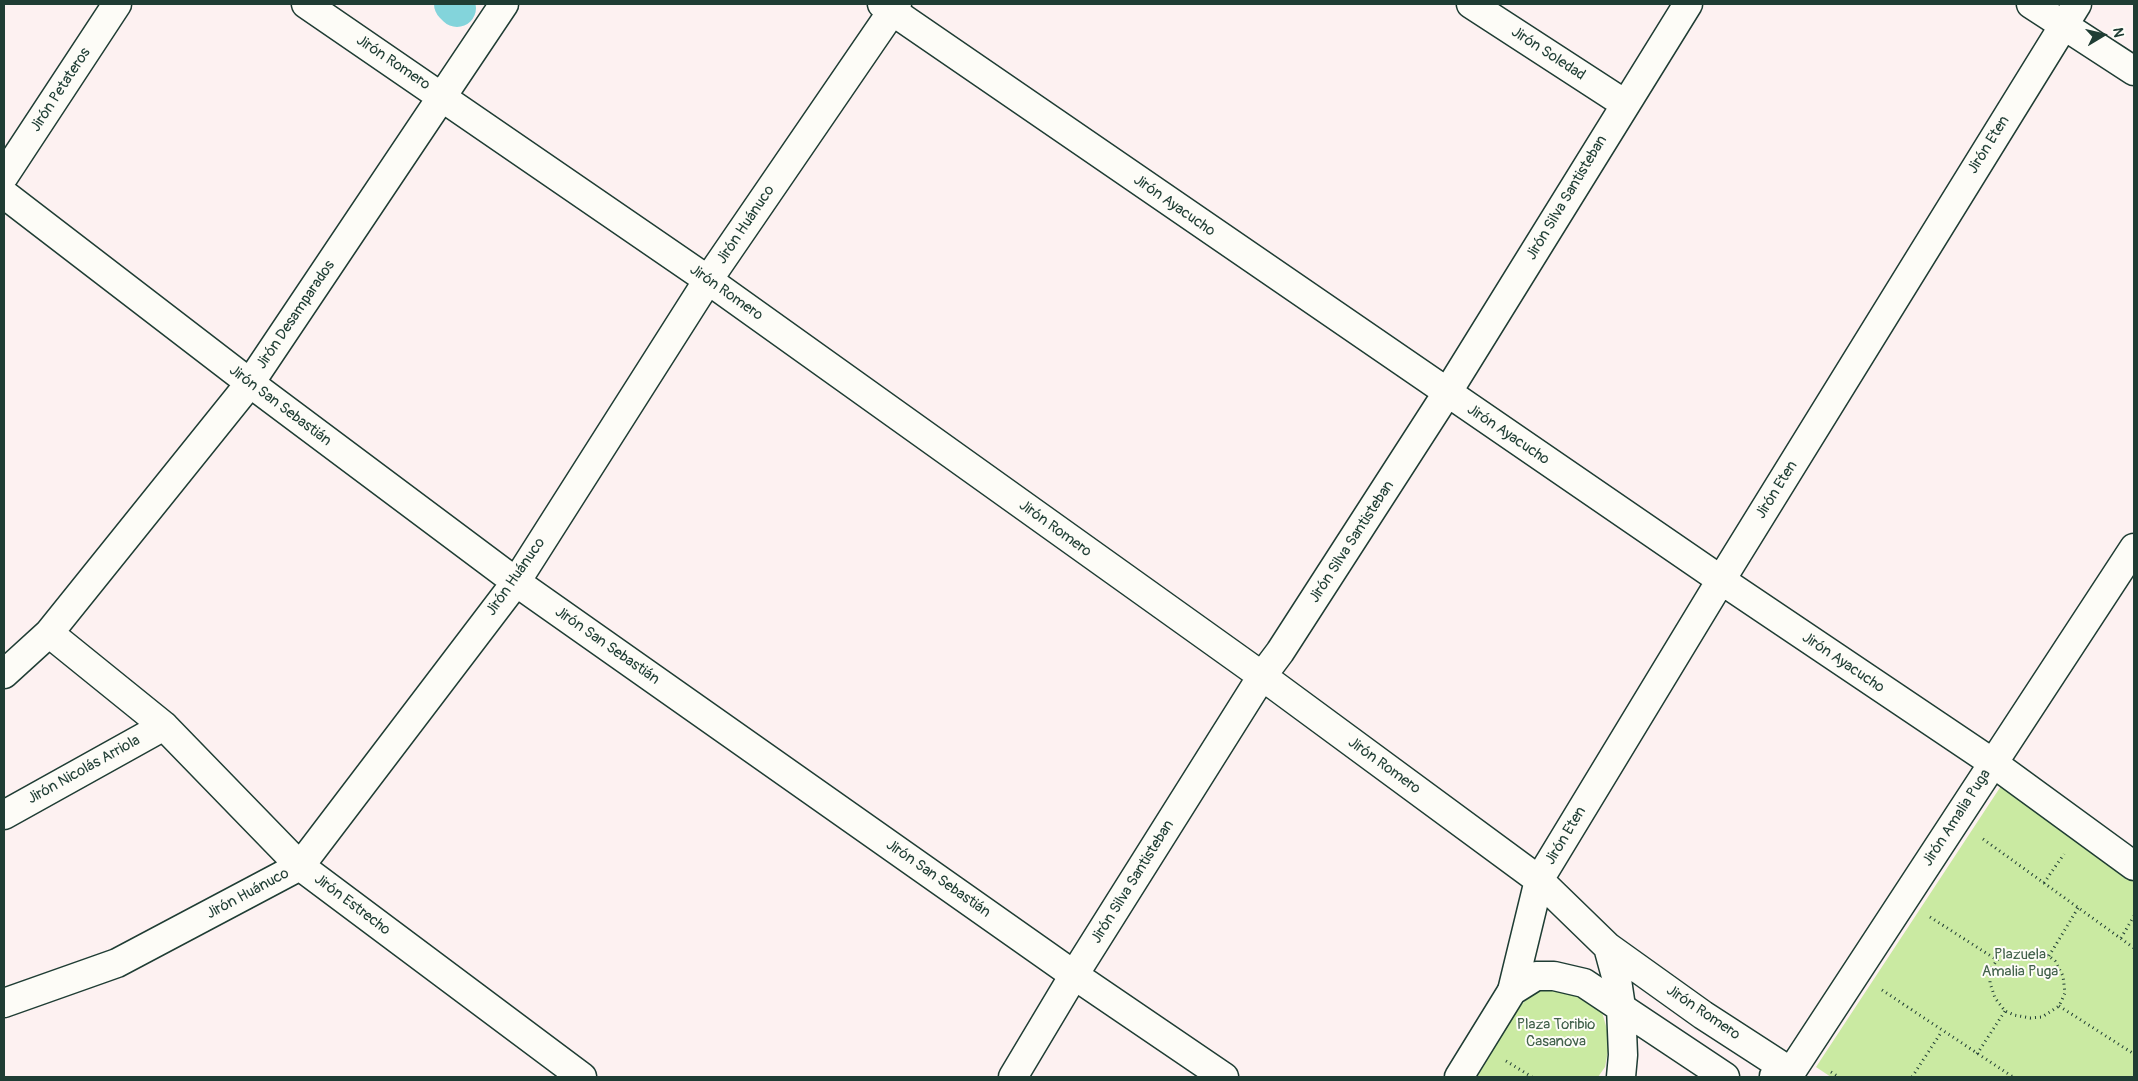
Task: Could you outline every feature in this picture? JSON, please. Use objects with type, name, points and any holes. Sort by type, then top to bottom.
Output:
[{"type":"street","name":"Jirón Petateros","points":[[4,176],[117,4]]},
{"type":"street","name":"Jirón Romero","points":[[306,4],[708,280],[1262,676],[1539,880],[1608,947],[1781,1074]]},
{"type":"street","name":"Jirón Desamparados","points":[[4,674],[49,632],[250,383],[504,4]]},
{"type":"street","name":"Jirón Soledad","points":[[1472,4],[1625,104]]},
{"type":"street","name":"Jirón Silva Santisteban","points":[[1013,1077],[1074,974],[1262,676],[1280,652],[1447,394],[1688,4]]},
{"type":"street","points":[[2031,4],[2070,15],[2134,71]]},
{"type":"street","name":"Jirón Huánuco","points":[[4,1003],[117,963],[300,866],[516,582],[708,280],[890,6]]},
{"type":"street","name":"Jirón Ayacucho","points":[[890,6],[1447,394],[1993,763],[2134,866]]},
{"type":"street","name":"Jirón Eten","points":[[1512,991],[1539,880],[1721,580],[2070,15]]},
{"type":"street","name":"Jirón San Sebastián","points":[[4,194],[250,383],[516,582],[1074,974],[1224,1077]]},
{"type":"street","name":"Jirón Amalia Puga","points":[[1781,1074],[1993,763],[2134,548]]},
{"type":"street","name":"Jirón Estrecho","points":[[49,632],[164,726],[300,866],[582,1077]]},
{"type":"street","name":"Jirón Nicolás Arriola","points":[[4,815],[164,726]]},
{"type":"street","points":[[1608,947],[1617,980],[1621,1007],[1621,1077]]},
{"type":"street","points":[[1459,1077],[1512,991],[1536,976],[1554,976],[1584,983],[1725,1077]]},
{"type":"path","points":[[1978,836],[2134,948]]},
{"type":"path","points":[[2044,883],[2068,848]]},
{"type":"path","points":[[2049,956],[2078,908]]},
{"type":"path","points":[[1927,914],[1997,960]]},
{"type":"path","points":[[2121,938],[2134,916]]},
{"type":"path","points":[[2022,951],[2049,956],[2063,976],[2065,993],[2058,1006],[2042,1017],[2030,1018],[2005,1011],[1995,998],[1990,983],[1990,971],[1997,960],[2008,954],[2022,951]]},
{"type":"path","points":[[1878,986],[1942,1031],[2013,1077]]},
{"type":"path","points":[[2058,1006],[2134,1054]]},
{"type":"path","points":[[1977,1054],[2005,1011]]},
{"type":"path","points":[[1912,1077],[1942,1031]]},
{"type":"path","points":[[1500,1058],[1531,1077]]},
{"type":"path","points":[[1825,1068],[1839,1077]]},
{"type":"green space","name":"Plazuela Amalia Puga","points":[[2001,786],[2134,879],[2134,1077],[1831,1077],[1816,1067]]},
{"type":"green space","name":"Plaza Toribio Casanova","points":[[1573,990],[1595,1003],[1602,1012],[1610,1040],[1605,1067],[1598,1077],[1477,1077],[1518,1008],[1530,996],[1541,991]]},
{"type":"waterway","points":[[453,4],[457,8]]}]
